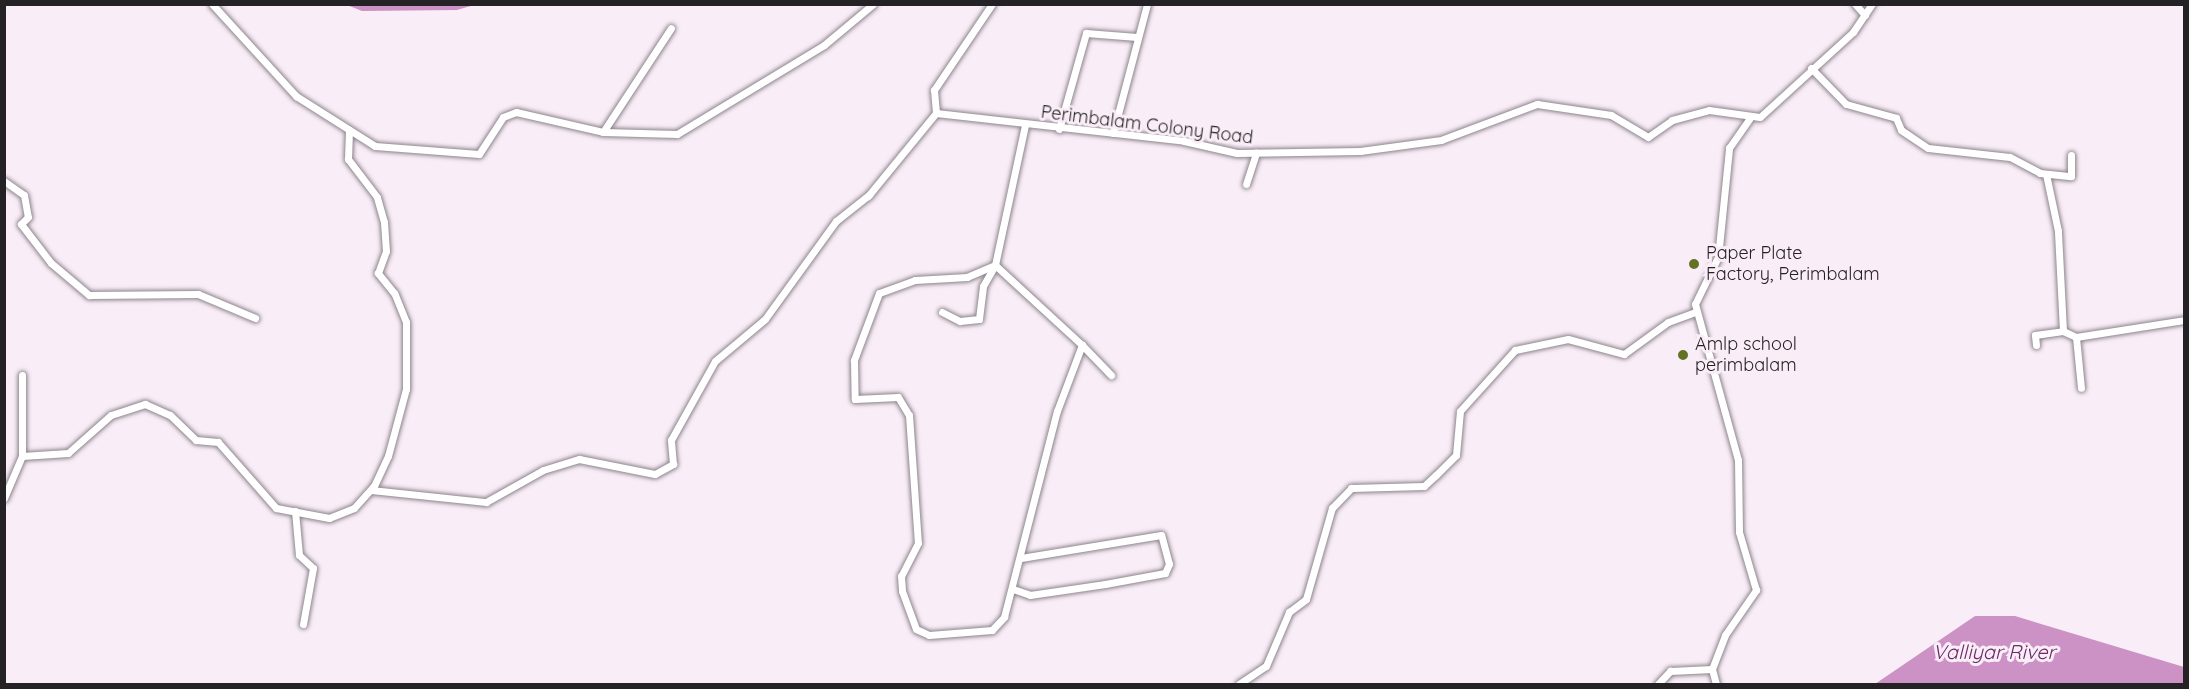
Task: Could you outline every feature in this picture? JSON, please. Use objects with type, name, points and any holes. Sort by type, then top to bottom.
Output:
[{"type":"street","points":[[212,4],[296,96],[375,146],[479,154],[503,117],[516,112],[603,132],[677,134],[824,45],[873,4]]},
{"type":"street","points":[[371,490],[486,502],[543,470],[579,459],[655,474],[673,464],[671,440],[715,361],[765,319],[836,221],[870,194],[936,113],[934,90],[993,4]]},
{"type":"street","points":[[1113,133],[1147,4]]},
{"type":"street","points":[[1855,4],[1865,15]]},
{"type":"street","points":[[1716,684],[1712,669],[1725,635],[1756,590],[1739,532],[1738,460],[1695,312],[1697,296],[1718,257],[1729,148],[1749,119],[1760,117],[1865,15],[1872,4]]},
{"type":"street","points":[[603,132],[671,28]]},
{"type":"street","points":[[1059,129],[1086,33],[1137,37]]},
{"type":"street","points":[[1811,68],[1846,104],[1896,118],[1901,130],[1928,148],[2010,157],[2046,174],[2070,176],[2071,155]]},
{"type":"street","name":"Perimbalam Colony Road","points":[[936,113],[1059,129],[1113,133],[1256,153],[1360,151],[1441,140],[1537,104],[1611,115],[1648,137],[1672,120],[1709,110],[1749,119]]},
{"type":"street","points":[[942,312],[960,321],[979,319],[983,286],[995,265],[1025,125]]},
{"type":"street","points":[[22,456],[68,453],[111,415],[145,404],[170,415],[196,440],[218,442],[276,508],[329,518],[354,508],[371,490],[388,456],[406,389],[406,322],[394,293],[378,273],[386,251],[384,222],[377,197],[348,159],[349,130]]},
{"type":"street","points":[[1246,184],[1256,153]]},
{"type":"street","points":[[2046,174],[2058,231],[2063,330]]},
{"type":"street","points":[[4,181],[24,195],[28,217],[21,224],[51,263],[88,295],[198,294],[255,318]]},
{"type":"street","points":[[861,200],[870,194]]},
{"type":"street","points":[[995,265],[1082,345],[1111,375]]},
{"type":"street","points":[[995,265],[967,277],[915,280],[879,293],[858,342],[855,399],[898,397],[909,415],[918,543],[901,576],[916,629],[929,635],[992,630],[1004,616],[1013,589],[1057,411],[1082,345]]},
{"type":"street","points":[[1239,684],[1266,666],[1289,612],[1306,599],[1332,508],[1352,488],[1424,486],[1456,454],[1460,411],[1515,350],[1568,339],[1624,354],[1668,322],[1695,312]]},
{"type":"street","points":[[2036,345],[2035,336],[2063,330],[2076,337],[2184,320]]},
{"type":"street","points":[[2076,337],[2081,388]]},
{"type":"street","points":[[4,498],[22,456],[22,375]]},
{"type":"street","points":[[295,511],[299,555],[314,568],[303,624]]},
{"type":"street","points":[[1013,589],[1030,595],[1105,584],[1165,573],[1169,564],[1161,535],[1020,558]]},
{"type":"street","points":[[1658,684],[1670,671],[1712,669]]},
{"type":"water","points":[[347,5],[474,5],[457,10],[362,11]]},
{"type":"water","name":"Valliyar River","points":[[1975,616],[2015,616],[2184,667],[2184,684],[1875,684]]},
{"type":"place","name":"Paper Plate Factory, Perimbalam","points":[[1694,264]]},
{"type":"place","name":"Amlp school perimbalam","points":[[1683,355]]}]
